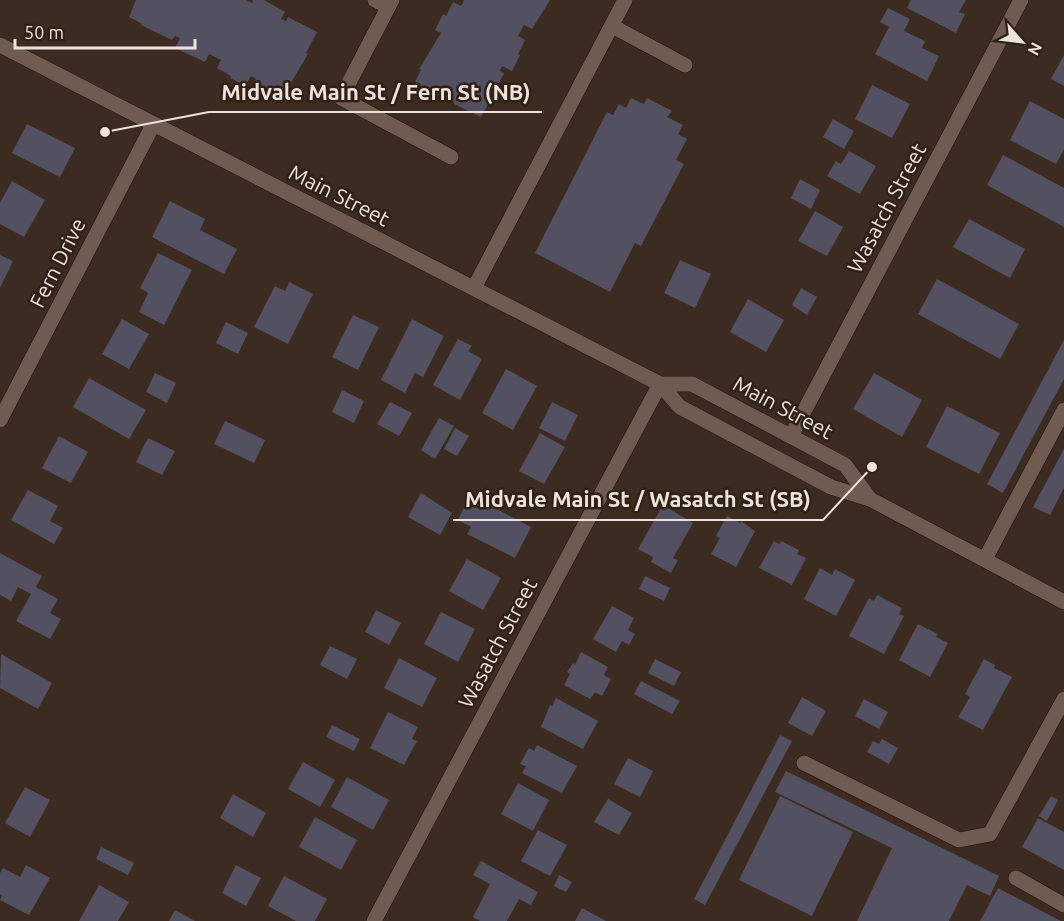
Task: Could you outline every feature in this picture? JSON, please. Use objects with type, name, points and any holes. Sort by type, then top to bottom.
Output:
[{"type":"street","points":[[474,288],[625,0]]},
{"type":"street","name":"Wasatch Street","points":[[791,436],[1021,0]]},
{"type":"street","points":[[385,2],[341,98],[450,157]]},
{"type":"street","points":[[612,26],[685,65]]},
{"type":"street","name":"Main Street","points":[[0,45],[660,384],[680,406],[831,487],[870,499],[1064,602]]},
{"type":"street","name":"Fern Drive","points":[[0,420],[153,125]]},
{"type":"street","name":"Wasatch Street","points":[[374,921],[660,384]]},
{"type":"street","name":"Main Street","points":[[660,384],[692,384],[845,465],[870,499]]},
{"type":"street","points":[[985,559],[1064,410]]},
{"type":"street","points":[[804,763],[959,840],[990,834],[1064,699]]},
{"type":"street","points":[[1016,878],[1064,905]]},
{"type":"building","points":[[136,0],[246,0],[252,3],[253,0],[264,0],[285,12],[281,19],[286,21],[288,17],[317,32],[306,53],[308,54],[282,98],[254,84],[256,79],[251,76],[245,86],[230,78],[231,76],[217,68],[221,60],[209,54],[205,62],[175,48],[180,38],[175,36],[172,40],[129,17]]},
{"type":"building","points":[[464,0],[550,0],[532,29],[524,25],[518,36],[525,40],[518,54],[520,55],[512,71],[502,66],[500,71],[504,73],[481,117],[415,82],[421,70],[419,69],[441,33],[435,30],[443,14],[446,16],[453,2],[461,6]]},
{"type":"building","points":[[911,0],[966,0],[959,12],[965,14],[956,33],[907,8]]},
{"type":"building","points":[[888,8],[910,19],[904,31],[925,41],[922,48],[939,56],[927,81],[875,54],[889,27],[880,22]]},
{"type":"building","points":[[1064,55],[1064,86],[1051,79]]},
{"type":"building","points":[[872,85],[910,104],[892,138],[855,119]]},
{"type":"building","points":[[631,98],[644,104],[647,98],[672,111],[667,117],[683,125],[678,134],[687,139],[676,160],[684,164],[641,246],[635,243],[610,292],[535,253],[607,112],[613,115],[619,104],[626,108]]},
{"type":"building","points":[[1030,101],[1064,119],[1064,149],[1056,164],[1010,140]]},
{"type":"building","points":[[833,119],[854,131],[844,149],[823,137]]},
{"type":"building","points":[[27,124],[75,148],[60,177],[12,153]]},
{"type":"building","points":[[849,151],[876,166],[860,194],[827,176],[836,161],[841,164]]},
{"type":"building","points":[[1003,155],[1064,188],[1064,227],[987,185]]},
{"type":"building","points":[[800,179],[820,190],[811,209],[791,198]]},
{"type":"building","points":[[12,181],[45,200],[24,237],[0,224],[0,203]]},
{"type":"building","points":[[170,201],[205,219],[200,230],[237,249],[224,274],[152,237]]},
{"type":"building","points":[[815,211],[843,227],[827,256],[798,241]]},
{"type":"building","points":[[969,219],[1025,249],[1010,278],[953,247]]},
{"type":"building","points":[[158,253],[192,270],[164,325],[139,312],[148,293],[140,288]]},
{"type":"building","points":[[0,255],[13,261],[0,288]]},
{"type":"building","points":[[680,260],[711,274],[695,308],[664,293]]},
{"type":"building","points":[[937,279],[1019,324],[1000,359],[918,314]]},
{"type":"building","points":[[289,282],[313,294],[288,344],[254,327],[275,286],[285,291]]},
{"type":"building","points":[[801,288],[817,297],[807,315],[792,305]]},
{"type":"building","points":[[748,299],[784,320],[766,352],[730,332]]},
{"type":"building","points":[[353,315],[379,327],[358,370],[332,357]]},
{"type":"building","points":[[122,319],[149,334],[129,369],[102,354]]},
{"type":"building","points":[[412,319],[444,336],[423,377],[415,373],[405,393],[381,380]]},
{"type":"building","points":[[226,322],[248,333],[238,354],[216,343]]},
{"type":"building","points":[[458,339],[472,346],[468,351],[482,359],[460,400],[433,385]]},
{"type":"building","points":[[1064,340],[1064,379],[1003,493],[987,484]]},
{"type":"building","points":[[506,369],[537,386],[513,430],[482,413]]},
{"type":"building","points":[[155,373],[176,383],[167,403],[146,392]]},
{"type":"building","points":[[874,373],[922,400],[902,437],[853,409]]},
{"type":"building","points":[[89,378],[146,410],[129,439],[73,407]]},
{"type":"building","points":[[342,390],[364,401],[354,423],[332,412]]},
{"type":"building","points":[[390,402],[412,413],[399,436],[377,424]]},
{"type":"building","points":[[552,402],[578,415],[565,441],[539,428]]},
{"type":"building","points":[[947,406],[1000,433],[979,474],[926,447]]},
{"type":"building","points":[[439,418],[454,426],[435,459],[421,450]]},
{"type":"building","points":[[225,421],[265,440],[254,463],[214,444]]},
{"type":"building","points":[[455,428],[469,436],[457,456],[444,449]]},
{"type":"building","points":[[540,433],[565,447],[544,484],[519,471]]},
{"type":"building","points":[[59,436],[88,452],[71,483],[42,468]]},
{"type":"building","points":[[148,438],[175,451],[162,475],[136,462]]},
{"type":"building","points":[[1064,449],[1064,488],[1050,515],[1033,507]]},
{"type":"building","points":[[28,490],[58,506],[50,521],[63,528],[54,544],[11,520]]},
{"type":"building","points":[[421,493],[452,513],[440,535],[408,517]]},
{"type":"building","points":[[470,495],[531,527],[515,558],[467,534],[471,527],[458,520]]},
{"type":"building","points":[[663,505],[693,523],[673,558],[678,560],[671,573],[651,562],[653,557],[638,549]]},
{"type":"building","points":[[727,516],[740,523],[741,521],[755,531],[736,567],[711,554],[720,538],[716,536]]},
{"type":"building","points":[[774,541],[779,544],[781,541],[799,550],[797,554],[806,558],[792,585],[759,568]]},
{"type":"building","points":[[0,553],[42,576],[36,587],[58,599],[50,613],[61,619],[50,639],[16,621],[31,594],[18,587],[11,601],[0,595]]},
{"type":"building","points":[[467,559],[501,578],[483,610],[449,591]]},
{"type":"building","points":[[820,568],[832,575],[835,569],[855,580],[836,616],[804,599]]},
{"type":"building","points":[[645,576],[670,588],[664,601],[639,589]]},
{"type":"building","points":[[877,595],[902,608],[899,614],[904,616],[884,654],[849,636],[869,598],[874,601]]},
{"type":"building","points":[[612,606],[634,618],[628,630],[635,634],[629,645],[622,641],[616,652],[593,639]]},
{"type":"building","points":[[376,610],[401,623],[389,645],[365,632]]},
{"type":"building","points":[[441,612],[475,629],[458,662],[424,644]]},
{"type":"building","points":[[918,624],[938,634],[936,637],[948,643],[930,677],[899,660]]},
{"type":"building","points":[[330,646],[357,659],[347,679],[320,665]]},
{"type":"building","points":[[581,652],[608,667],[604,675],[611,679],[602,696],[595,692],[590,699],[564,685],[570,674],[567,672],[573,663],[575,665]]},
{"type":"building","points":[[1,654],[52,683],[38,709],[0,688]]},
{"type":"building","points":[[399,658],[437,678],[422,707],[384,688]]},
{"type":"building","points":[[655,659],[681,672],[674,686],[648,673]]},
{"type":"building","points":[[984,659],[995,665],[994,668],[1012,677],[983,730],[958,717],[970,697],[965,694]]},
{"type":"building","points":[[641,681],[680,701],[672,714],[634,694]]},
{"type":"building","points":[[802,697],[826,711],[812,736],[788,723]]},
{"type":"building","points":[[556,698],[598,721],[583,749],[541,727],[550,705],[552,706]]},
{"type":"building","points":[[864,699],[888,712],[879,729],[855,716]]},
{"type":"building","points":[[388,712],[418,727],[412,739],[417,741],[404,765],[370,748]]},
{"type":"building","points":[[332,725],[360,739],[354,751],[326,737]]},
{"type":"building","points":[[780,735],[792,741],[705,905],[694,899]]},
{"type":"building","points":[[882,739],[898,748],[889,764],[867,752],[873,741],[879,744]]},
{"type":"building","points":[[537,745],[577,766],[562,793],[522,773],[526,766],[520,764],[529,748],[534,751]]},
{"type":"building","points":[[628,758],[653,771],[640,797],[614,784]]},
{"type":"building","points":[[303,762],[335,780],[320,807],[288,789]]},
{"type":"building","points":[[786,771],[999,876],[990,896],[967,885],[949,921],[857,921],[892,848],[775,792]]},
{"type":"building","points":[[347,777],[389,800],[373,830],[331,807]]},
{"type":"building","points":[[518,783],[549,800],[533,831],[501,814]]},
{"type":"building","points":[[25,787],[50,800],[30,837],[5,823]]},
{"type":"building","points":[[233,794],[266,813],[253,837],[220,818]]},
{"type":"building","points":[[780,796],[853,832],[812,916],[739,880]]},
{"type":"building","points":[[1051,796],[1058,800],[1047,821],[1039,816]]},
{"type":"building","points":[[608,799],[632,813],[619,835],[594,822]]},
{"type":"building","points":[[315,817],[357,840],[341,870],[299,847]]},
{"type":"building","points":[[1038,818],[1064,832],[1064,870],[1022,847]]},
{"type":"building","points":[[538,830],[567,845],[550,876],[521,861]]},
{"type":"building","points":[[101,847],[134,863],[128,875],[96,859]]},
{"type":"building","points":[[481,861],[538,892],[531,905],[519,899],[507,921],[480,921],[473,917],[490,884],[473,875]]},
{"type":"building","points":[[26,865],[50,878],[29,915],[0,900],[2,895],[0,894],[0,873],[3,868],[20,877]]},
{"type":"building","points":[[236,865],[261,878],[246,906],[222,893]]},
{"type":"building","points":[[559,875],[572,882],[566,892],[554,886]]},
{"type":"building","points":[[284,876],[327,899],[315,921],[296,921],[268,906]]},
{"type":"building","points":[[99,885],[129,902],[118,921],[79,921]]},
{"type":"building","points":[[998,888],[1061,921],[980,921]]},
{"type":"building","points":[[582,908],[606,921],[575,921]]},
{"type":"building","points":[[175,910],[195,921],[169,921]]},
{"type":"place","name":"Midvale Main St / Fern St (NB)","points":[[105,132]]},
{"type":"place","name":"Midvale Main St / Wasatch St (SB)","points":[[872,467]]}]
